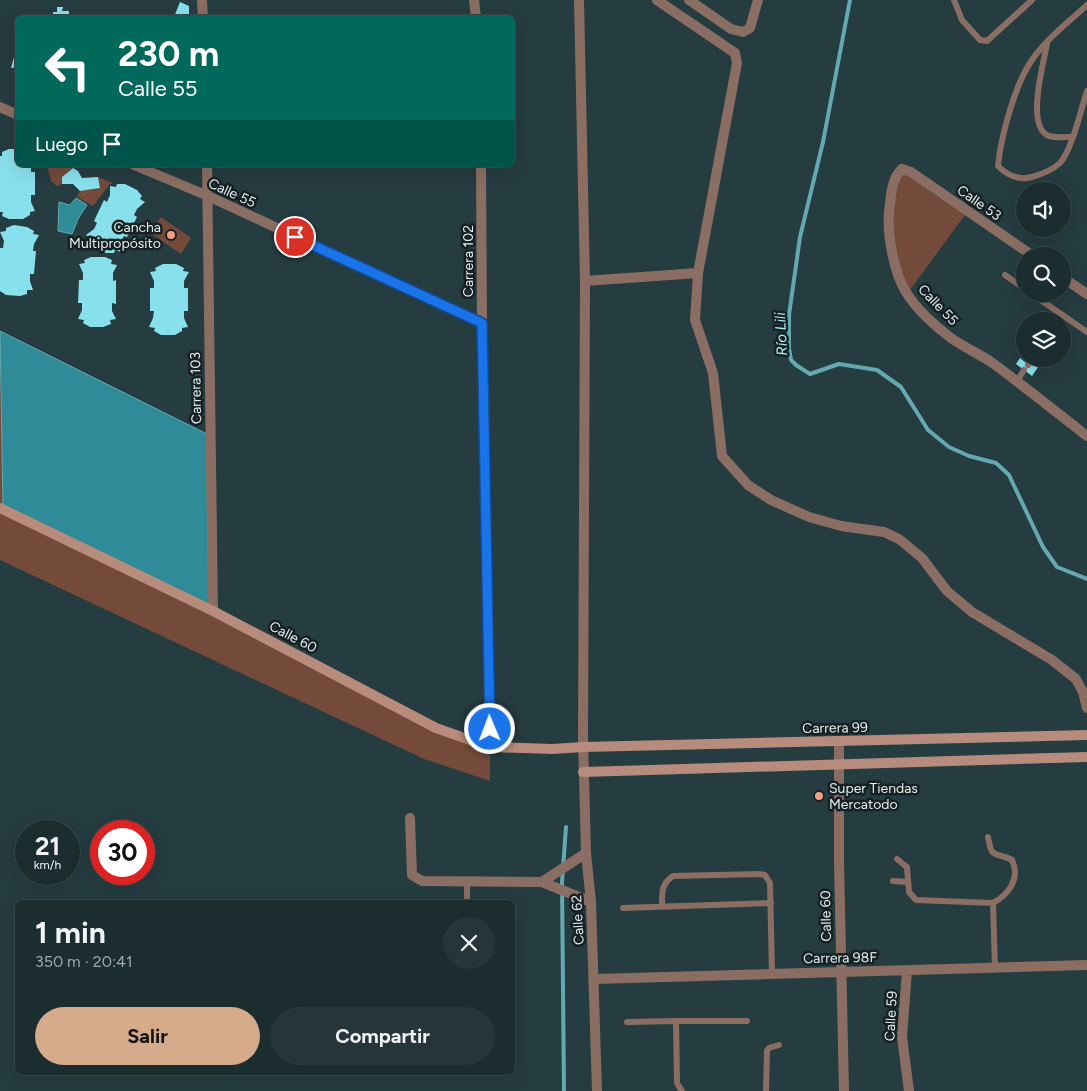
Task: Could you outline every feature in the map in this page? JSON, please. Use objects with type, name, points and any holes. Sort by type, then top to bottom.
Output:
[{"type":"street","points":[[202,0],[202,15]]},
{"type":"street","points":[[474,0],[476,15]]},
{"type":"street","name":"Calle 62","points":[[579,0],[585,281],[583,772],[586,853],[592,902],[597,1091]]},
{"type":"street","points":[[657,0],[735,53],[737,63],[698,273],[695,320],[713,372],[722,456],[748,486],[771,500],[809,517],[841,526],[884,532],[899,539],[922,558],[948,591],[972,612],[1052,660],[1076,679],[1083,692],[1087,708]]},
{"type":"street","points":[[689,0],[731,29],[743,32],[750,28],[758,0]]},
{"type":"street","points":[[0,108],[15,114]]},
{"type":"street","name":"Calle 55","points":[[139,167],[208,196],[482,323]]},
{"type":"street","name":"Carrera 103","points":[[207,167],[213,611]]},
{"type":"street","name":"Carrera 102","points":[[481,167],[490,747]]},
{"type":"street","name":"Calle 55","points":[[911,172],[902,169],[898,172],[893,184],[888,224],[891,246],[901,283],[907,294],[937,327],[953,340],[991,362],[1087,436]]},
{"type":"street","name":"Calle 53","points":[[911,172],[1020,247]]},
{"type":"street","points":[[585,281],[698,273]]},
{"type":"street","points":[[1071,283],[1087,294]]},
{"type":"street","name":"Calle 60","points":[[0,508],[213,611],[434,727],[490,747],[552,749],[583,747]]},
{"type":"street","name":"Carrera 99","points":[[583,747],[1087,734]]},
{"type":"street","name":"Calle 60","points":[[839,741],[844,1091]]},
{"type":"street","points":[[583,772],[1087,757]]},
{"type":"street","points":[[410,818],[412,875],[422,882],[542,882],[592,902]]},
{"type":"street","points":[[542,882],[586,853]]},
{"type":"street","name":"Carrera 98F","points":[[594,979],[1087,965]]},
{"type":"street","name":"Calle 59","points":[[907,971],[902,1037],[910,1091]]},
{"type":"lane","points":[[954,0],[962,20],[984,42],[1026,2]]},
{"type":"lane","points":[[1087,5],[1033,58],[1017,88],[999,154],[998,166],[1006,174],[1016,178],[1030,178],[1050,170],[1060,163],[1066,154],[1087,91]]},
{"type":"lane","points":[[1048,42],[1037,101],[1037,117],[1040,128],[1048,135],[1072,137]]},
{"type":"lane","points":[[1005,275],[1016,283]]},
{"type":"lane","points":[[1041,302],[1053,312]]},
{"type":"lane","points":[[1071,324],[1087,332]]},
{"type":"lane","points":[[1017,381],[1027,367]]},
{"type":"lane","points":[[896,859],[907,867],[909,892],[916,900],[993,903],[1003,898],[1010,891],[1015,870],[1012,860],[994,855],[990,851],[988,837]]},
{"type":"lane","points":[[662,906],[663,888],[665,883],[673,876],[765,875],[770,883],[772,974]]},
{"type":"lane","points":[[893,881],[908,882]]},
{"type":"lane","points":[[467,882],[467,900]]},
{"type":"lane","points":[[993,903],[995,968]]},
{"type":"lane","points":[[623,908],[770,904]]},
{"type":"lane","points":[[676,1021],[677,1083],[682,1091]]},
{"type":"lane","points":[[627,1022],[747,1021]]},
{"type":"lane","points":[[766,1091],[766,1051],[779,1045]]},
{"type":"shaded area","points":[[48,167],[73,167],[62,177],[62,184],[57,186],[51,181]]},
{"type":"shaded area","points":[[902,169],[968,211],[907,294],[888,224]]},
{"type":"shaded area","points":[[98,177],[113,183],[109,185],[93,206],[77,197],[80,191],[100,188]]},
{"type":"shaded area","name":"Cancha Multipropósito","points":[[161,217],[191,238],[181,254],[150,233]]},
{"type":"shaded area","points":[[0,350],[3,510],[436,728],[490,747],[490,781],[424,759],[0,560]]},
{"type":"water","points":[[76,198],[87,205],[78,219],[72,234],[58,231],[59,202],[70,205]]},
{"type":"water","points":[[0,331],[209,435],[213,611],[3,509]]},
{"type":"building","points":[[180,2],[189,6],[189,15],[175,15]]},
{"type":"building","points":[[57,7],[63,7],[62,11],[69,11],[69,15],[53,15],[53,12],[57,12]]},
{"type":"building","points":[[15,54],[15,67],[11,68]]},
{"type":"building","points":[[15,149],[15,167],[31,167],[31,172],[35,172],[35,195],[31,195],[31,202],[35,211],[30,212],[30,215],[23,219],[9,219],[2,216],[3,212],[0,212],[0,156],[2,156],[2,152]]},
{"type":"building","points":[[73,168],[78,171],[82,178],[98,177],[100,188],[80,191],[73,184],[62,184],[62,177]]},
{"type":"building","points":[[117,184],[125,184],[137,190],[142,196],[140,199],[145,202],[137,209],[134,215],[137,217],[127,237],[124,236],[121,242],[121,252],[115,250],[114,253],[106,253],[94,248],[89,241],[91,239],[86,235],[94,229],[97,223],[94,221],[104,200],[107,202],[110,195],[110,186],[116,187]]},
{"type":"building","points":[[14,225],[27,227],[34,231],[33,234],[39,235],[34,244],[33,251],[36,251],[34,274],[30,274],[33,290],[27,290],[27,294],[20,296],[6,295],[0,291],[0,248],[3,248],[4,241],[0,232],[6,231],[6,228]]},
{"type":"building","points":[[91,257],[105,257],[112,260],[111,264],[117,265],[113,273],[113,281],[116,280],[116,304],[112,303],[112,311],[116,319],[110,320],[111,324],[103,327],[90,327],[83,323],[84,320],[78,319],[82,310],[82,303],[78,303],[79,280],[83,280],[83,273],[79,264],[85,263],[84,260]]},
{"type":"building","points":[[163,264],[176,264],[184,268],[183,271],[189,272],[184,281],[184,288],[188,288],[188,311],[184,311],[184,318],[188,327],[182,328],[182,331],[175,335],[161,335],[154,331],[155,328],[149,327],[154,311],[150,311],[150,288],[154,288],[154,281],[150,272],[156,271],[155,268]]},
{"type":"building","points":[[1020,367],[1038,367],[1032,376]]},
{"type":"waterway","name":"Río Lili","points":[[850,0],[823,142],[800,237],[789,315],[791,360],[810,374],[839,364],[877,370],[901,387],[928,430],[949,447],[969,456],[996,463],[1009,475],[1043,547],[1057,567],[1087,579]]},
{"type":"waterway","points":[[564,1091],[562,882],[566,827]]},
{"type":"place","name":"Cancha Multipropósito","points":[[171,235]]},
{"type":"place","name":"Super Tiendas Mercatodo","points":[[819,796]]},
{"type":"route","points":[[295,237],[482,323],[490,729]]}]
